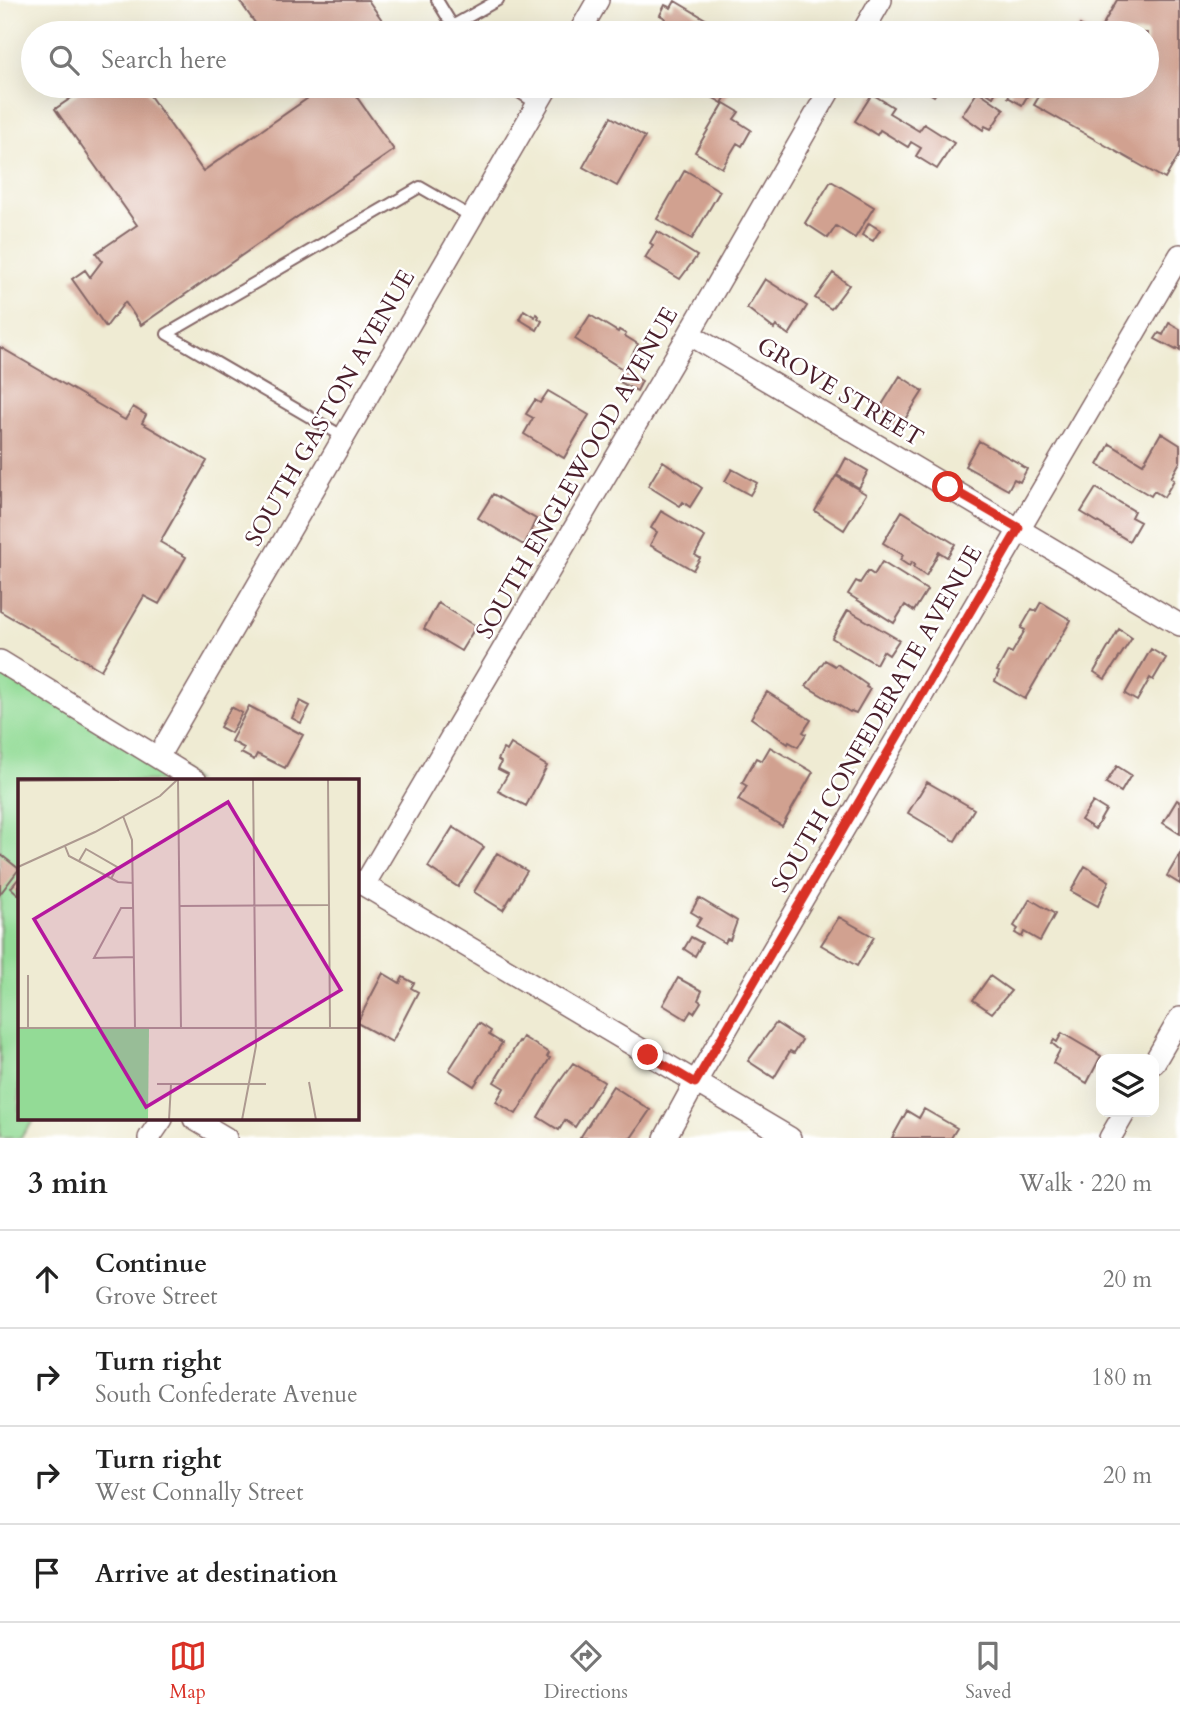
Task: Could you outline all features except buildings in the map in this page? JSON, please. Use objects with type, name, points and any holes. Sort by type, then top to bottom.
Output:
[{"type":"street","points":[[586,21],[598,0]]},
{"type":"street","points":[[869,21],[881,0]]},
{"type":"street","name":"SOUTH GASTON AVENUE","points":[[158,757],[541,98]]},
{"type":"street","name":"SOUTH ENGLEWOOD AVENUE","points":[[360,883],[689,334],[825,98]]},
{"type":"street","name":"SOUTH CONFEDERATE AVENUE","points":[[665,1138],[1180,255]]},
{"type":"street","name":"GROVE STREET","points":[[689,334],[1180,625]]},
{"type":"street","points":[[0,661],[193,779]]},
{"type":"street","points":[[360,883],[790,1138]]},
{"type":"street","points":[[1159,1054],[1180,1018]]},
{"type":"street","points":[[1110,1138],[1122,1117]]},
{"type":"street","points":[[149,1138],[161,1120]]},
{"type":"street","points":[[196,1120],[226,1138]]},
{"type":"lane","points":[[437,0],[449,21]]},
{"type":"lane","points":[[466,21],[498,0]]},
{"type":"lane","points":[[344,437],[167,334],[420,187],[472,217]]},
{"type":"green space","points":[[0,662],[193,779],[18,779],[18,1120],[34,1120],[20,1138],[0,1138]]},
{"type":"route","points":[[648,1055],[695,1083],[1019,528],[948,487]]}]
